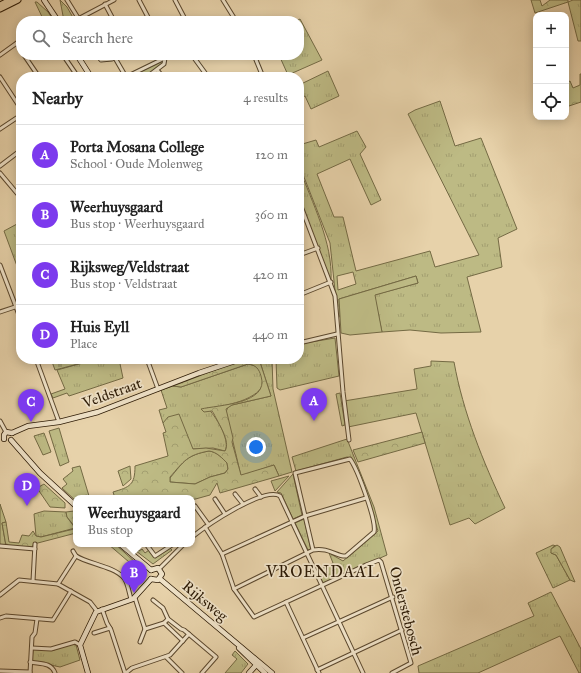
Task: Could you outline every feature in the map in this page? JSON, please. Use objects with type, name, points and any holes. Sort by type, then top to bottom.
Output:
[{"type":"main road","points":[[0,5],[10,0]]},
{"type":"main road","points":[[0,9],[18,0]]},
{"type":"street","points":[[44,0],[55,16]]},
{"type":"street","points":[[48,0],[51,9]]},
{"type":"street","points":[[67,0],[77,16]]},
{"type":"street","points":[[86,16],[114,0]]},
{"type":"street","points":[[139,0],[147,16]]},
{"type":"street","points":[[175,0],[183,16]]},
{"type":"street","points":[[223,0],[233,16]]},
{"type":"street","points":[[106,4],[112,16]]},
{"type":"street","points":[[0,55],[16,44]]},
{"type":"street","points":[[27,60],[36,72]]},
{"type":"street","points":[[66,60],[75,72]]},
{"type":"street","points":[[80,60],[88,72]]},
{"type":"street","points":[[116,60],[123,72]]},
{"type":"street","points":[[136,72],[161,60]]},
{"type":"street","points":[[154,72],[164,63],[165,60]]},
{"type":"street","points":[[196,60],[204,72]]},
{"type":"street","points":[[256,60],[261,72]]},
{"type":"street","points":[[0,77],[16,102]]},
{"type":"street","points":[[0,129],[16,118]]},
{"type":"street","points":[[0,166],[16,154]]},
{"type":"street","points":[[0,173],[16,192]]},
{"type":"street","points":[[304,214],[331,282],[335,296],[337,334],[349,440]]},
{"type":"street","points":[[304,253],[318,248]]},
{"type":"street","points":[[0,265],[16,307],[0,312]]},
{"type":"street","points":[[304,292],[331,282]]},
{"type":"street","points":[[304,342],[337,334]]},
{"type":"street","points":[[38,364],[59,422]]},
{"type":"street","points":[[149,364],[158,389]]},
{"type":"street","name":"Veldstraat","points":[[12,433],[31,426],[59,422],[98,412],[227,364]]},
{"type":"street","points":[[0,421],[6,432]]},
{"type":"street","points":[[6,432],[12,433],[13,437],[11,440]]},
{"type":"street","points":[[6,432],[2,440],[11,440],[36,469],[73,503]]},
{"type":"street","points":[[205,527],[222,554],[234,589],[313,550],[327,549],[342,556],[346,556],[374,532],[374,523],[366,498],[350,460],[295,474],[313,550]]},
{"type":"street","points":[[255,489],[261,498]]},
{"type":"street","points":[[235,494],[243,504]]},
{"type":"street","points":[[195,535],[208,524],[243,504],[272,494],[280,496],[354,652],[362,673]]},
{"type":"street","points":[[222,554],[304,516],[366,498]]},
{"type":"street","points":[[215,499],[225,514]]},
{"type":"street","points":[[195,506],[208,524]]},
{"type":"street","points":[[33,581],[35,544]]},
{"type":"street","points":[[0,546],[35,548]]},
{"type":"street","points":[[124,547],[151,570]]},
{"type":"street","points":[[148,547],[155,556],[168,547]]},
{"type":"street","points":[[173,547],[176,551]]},
{"type":"street","points":[[160,569],[181,547]]},
{"type":"street","points":[[73,551],[76,556],[86,562],[95,562],[122,577],[126,581],[145,629],[140,642]]},
{"type":"street","points":[[58,584],[76,556]]},
{"type":"street","name":"Onderstebosch","points":[[234,589],[254,617],[379,560],[383,564],[393,596],[411,663],[392,673]]},
{"type":"street","points":[[151,570],[155,568],[160,569]]},
{"type":"street","points":[[151,579],[156,580],[160,578],[162,574],[160,569]]},
{"type":"street","points":[[151,570],[149,575],[151,579]]},
{"type":"street","name":"Rijksweg","points":[[160,578],[234,642],[265,673]]},
{"type":"street","points":[[80,645],[100,610],[133,598],[151,579]]},
{"type":"street","points":[[0,595],[16,581],[33,581],[58,584],[92,603],[100,610],[110,628],[126,673],[132,668],[170,655],[189,634]]},
{"type":"street","points":[[0,618],[6,616],[52,620],[55,618],[71,591]]},
{"type":"street","points":[[303,638],[393,596]]},
{"type":"street","points":[[153,600],[163,608],[168,619],[189,634],[216,657],[202,673]]},
{"type":"street","points":[[286,602],[318,671],[354,652],[402,630]]},
{"type":"street","points":[[0,671],[30,673],[30,662],[37,619]]},
{"type":"street","points":[[145,629],[164,624],[168,619]]},
{"type":"street","points":[[164,624],[183,641]]},
{"type":"street","points":[[94,633],[110,628]]},
{"type":"street","points":[[32,648],[51,649],[75,642],[80,645],[88,673]]},
{"type":"street","points":[[166,657],[182,673]]},
{"type":"street","points":[[30,662],[50,665],[53,667],[55,673]]},
{"type":"street","points":[[249,673],[258,665]]},
{"type":"street","points":[[252,673],[258,665]]},
{"type":"street","name":"Rijksweg","points":[[258,665],[272,673]]},
{"type":"green space","points":[[60,0],[67,7],[72,16],[63,16]]},
{"type":"green space","points":[[531,0],[540,0],[542,6],[550,0],[568,0],[568,2],[535,12]]},
{"type":"green space","points":[[573,0],[581,0],[581,41],[578,41],[568,2]]},
{"type":"green space","points":[[35,2],[37,2],[51,16],[42,16]]},
{"type":"green space","points":[[304,26],[322,60],[295,72],[287,72],[281,60],[304,60]]},
{"type":"green space","points":[[164,60],[163,63],[151,72],[140,72]]},
{"type":"green space","points":[[328,71],[339,96],[311,109],[304,96],[304,83]]},
{"type":"green space","points":[[581,74],[581,102],[569,106],[569,82],[573,88],[580,85]]},
{"type":"green space","points":[[440,101],[455,146],[481,138],[517,229],[498,238],[502,267],[467,277],[481,332],[441,333],[410,330],[382,332],[374,295],[418,283],[416,276],[339,299],[340,315],[338,319],[330,243],[304,177],[304,144],[316,140],[319,147],[357,131],[366,147],[360,154],[381,200],[371,205],[350,159],[317,174],[334,217],[343,217],[356,271],[430,251],[435,267],[479,255],[408,114]],"holes":[[[353,272],[356,284],[338,290],[337,276]]]},
{"type":"green space","points":[[304,180],[325,237],[331,266],[331,281],[304,212]]},
{"type":"green space","points":[[16,225],[16,263],[4,231]]},
{"type":"green space","points":[[416,276],[418,283],[375,295],[382,332],[350,335],[341,333],[339,299]]},
{"type":"green space","points":[[335,338],[339,376],[280,390],[277,388],[276,364],[304,364],[304,343]]},
{"type":"green space","points":[[431,361],[454,362],[468,418],[489,473],[505,508],[475,524],[469,518],[450,525],[416,413],[348,427],[344,401],[417,389],[414,369],[431,366]]},
{"type":"green space","points":[[53,364],[78,364],[55,370]]},
{"type":"green space","points":[[79,364],[120,364],[123,378],[69,396],[67,393],[53,398],[51,394],[65,389],[57,370]]},
{"type":"green space","points":[[231,364],[248,364],[181,387],[173,386]]},
{"type":"green space","points":[[248,364],[256,366],[263,376],[263,385],[258,392],[249,398],[238,402],[207,408],[218,422],[224,435],[226,441],[225,451],[213,448],[193,449],[166,422],[163,423],[159,410],[167,408],[161,390],[173,386],[181,387]]},
{"type":"green space","points":[[248,364],[261,364],[271,396],[232,405],[226,409],[233,438],[232,442],[241,475],[274,465],[279,476],[220,493],[217,483],[210,495],[195,499],[195,495],[114,495],[113,492],[127,487],[133,481],[135,466],[168,456],[163,433],[166,432],[163,423],[168,417],[179,414],[193,449],[206,448],[225,451],[225,437],[214,414],[212,411],[204,412],[201,409],[241,402],[258,392],[262,385],[261,376],[258,369],[253,365]],"holes":[[[209,451],[227,463],[228,469],[225,473],[210,477],[195,484],[170,482],[170,477],[186,460],[196,454]]]},
{"type":"green space","points":[[261,364],[272,364],[273,389],[292,472],[279,476],[274,465],[241,476],[226,412],[228,407],[232,405],[271,396]]},
{"type":"green space","points":[[340,393],[345,425],[342,426],[336,394]]},
{"type":"green space","points":[[59,428],[69,462],[60,466],[49,431]]},
{"type":"green space","points":[[422,432],[425,443],[358,462],[353,450]]},
{"type":"green space","points":[[44,433],[51,452],[43,455],[34,436]]},
{"type":"green space","points":[[347,439],[374,507],[387,555],[323,583],[317,571],[333,563],[329,553],[343,561],[378,531],[366,493],[351,458],[347,457],[296,471],[292,457]]},
{"type":"green space","points":[[209,451],[217,454],[227,463],[228,469],[225,473],[210,477],[195,484],[170,482],[170,478],[186,460]]},
{"type":"green space","points":[[80,466],[89,495],[73,495],[73,498],[62,488],[67,484],[63,479],[73,471],[72,468]]},
{"type":"green space","points":[[130,466],[131,479],[123,486],[118,471]]},
{"type":"green space","points":[[293,474],[302,515],[293,519],[281,493],[277,492]]},
{"type":"green space","points":[[289,476],[275,491],[271,481]]},
{"type":"green space","points":[[44,484],[65,503],[65,508],[50,507],[37,488]]},
{"type":"green space","points":[[0,504],[6,522],[2,523],[6,546],[0,545]]},
{"type":"green space","points":[[44,511],[66,512],[67,517],[73,525],[73,529],[41,537],[36,536],[34,514]]},
{"type":"green space","points":[[73,511],[73,524],[67,517],[66,512]]},
{"type":"green space","points":[[304,519],[311,550],[308,550],[295,523]]},
{"type":"green space","points":[[6,522],[9,542],[19,543],[22,535],[29,536],[33,531],[36,536],[41,537],[73,529],[73,534],[34,544],[32,547],[6,546],[2,523]]},
{"type":"green space","points":[[553,545],[556,546],[553,547],[551,553],[556,555],[570,580],[553,588],[536,553]]},
{"type":"green space","points":[[557,545],[560,547],[575,582],[570,580],[556,555],[551,553],[551,549]]},
{"type":"green space","points":[[112,547],[118,547],[145,571],[143,574]]},
{"type":"green space","points":[[131,547],[136,547],[139,551],[142,549],[145,553],[149,550],[155,558],[170,548],[172,550],[153,564]]},
{"type":"green space","points":[[551,592],[581,649],[581,673],[579,673],[560,636],[478,673],[419,673],[418,666],[534,616],[528,603]]},
{"type":"green space","points":[[73,643],[76,645],[80,660],[60,667],[32,661],[33,649],[54,650]]},
{"type":"green space","points":[[235,651],[248,664],[241,673],[225,673],[237,659],[232,655]]},
{"type":"place","name":"Porta Mosana College","points":[[314,421]]},
{"type":"place","name":"Rijksweg/Veldstraat","points":[[31,422]]},
{"type":"place","name":"Huis Eyll","points":[[27,506]]},
{"type":"place","name":"Weerhuysgaard","points":[[134,593]]},
{"type":"district","name":"VROENDAAL","points":[[323,571]]}]
